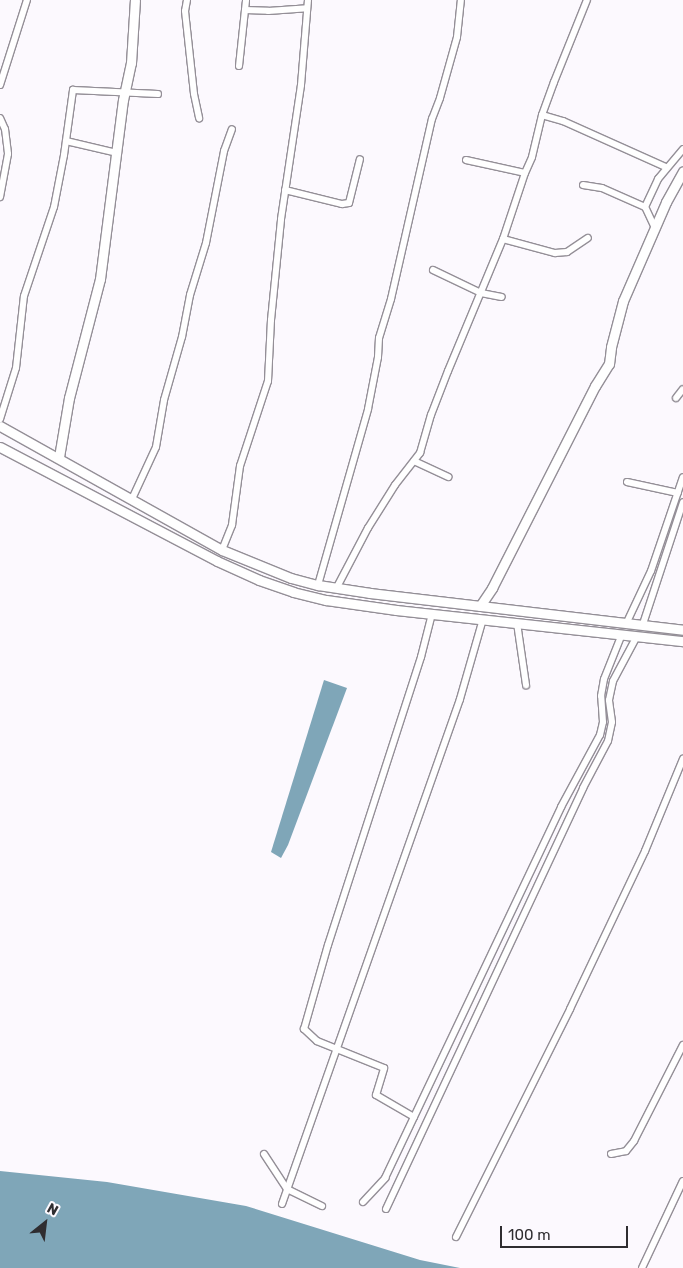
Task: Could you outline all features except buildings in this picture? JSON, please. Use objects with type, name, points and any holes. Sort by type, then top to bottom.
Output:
[{"type":"main road","points":[[59,457],[69,398],[100,279],[125,92],[131,63],[135,0]]},
{"type":"main road","points":[[480,606],[492,588],[595,386],[609,364],[610,347],[623,301],[655,228],[683,171]]},
{"type":"main road","points":[[0,426],[59,457],[222,550],[291,578],[318,585],[683,630]]},
{"type":"main road","points":[[0,447],[217,561],[259,580],[326,600],[432,614],[683,641]]},
{"type":"main road","points":[[80,490],[89,474]]},
{"type":"street","points":[[0,85],[27,0]]},
{"type":"street","points":[[187,0],[185,11],[194,94],[199,118]]},
{"type":"street","points":[[239,66],[246,0]]},
{"type":"street","points":[[222,550],[232,525],[240,466],[268,381],[271,320],[285,190],[301,85],[308,0]]},
{"type":"street","points":[[318,585],[368,409],[378,357],[379,338],[391,299],[432,119],[440,98],[457,37],[462,0]]},
{"type":"street","points":[[337,587],[364,534],[394,486],[420,454],[431,415],[503,239],[525,173],[532,158],[542,115],[587,0]]},
{"type":"street","points":[[245,10],[268,11],[307,8]]},
{"type":"street","points":[[0,419],[16,368],[24,296],[54,208],[73,90],[158,94]]},
{"type":"street","points":[[542,115],[563,121],[666,167]]},
{"type":"street","points":[[0,118],[5,129],[8,154],[0,197]]},
{"type":"street","points":[[132,498],[156,447],[164,400],[182,337],[190,295],[206,243],[224,150],[232,129]]},
{"type":"street","points":[[66,142],[117,153]]},
{"type":"street","points":[[645,206],[666,167],[683,149]]},
{"type":"street","points":[[285,190],[342,204],[349,203],[360,159]]},
{"type":"street","points":[[466,160],[525,173]]},
{"type":"street","points":[[583,184],[602,188],[645,206],[655,228]]},
{"type":"street","points":[[503,239],[554,253],[567,252],[588,238]]},
{"type":"street","points":[[433,270],[481,293],[502,297]]},
{"type":"street","points":[[676,398],[683,389]]},
{"type":"street","points":[[414,461],[448,477]]},
{"type":"street","points":[[627,622],[648,579],[683,477]]},
{"type":"street","points":[[627,482],[678,493]]},
{"type":"street","points":[[643,624],[683,502]]},
{"type":"street","points":[[414,1118],[376,1095],[384,1068],[317,1041],[304,1029],[328,945],[421,657],[432,614]]},
{"type":"street","points":[[282,1204],[460,699],[483,619]]},
{"type":"street","points":[[516,623],[526,685]]},
{"type":"street","points":[[363,1202],[385,1178],[561,808],[600,735],[603,722],[601,696],[604,679],[622,634]]},
{"type":"street","points":[[386,1209],[583,788],[608,741],[612,722],[609,700],[613,681],[637,636]]},
{"type":"street","points":[[456,1237],[570,1009],[646,851],[683,759]]},
{"type":"street","points":[[611,1154],[626,1151],[634,1142],[683,1045]]},
{"type":"street","points":[[264,1154],[287,1189],[322,1206]]},
{"type":"street","points":[[642,1268],[683,1181]]},
{"type":"water","points":[[324,680],[347,688],[288,845],[281,858],[271,852]]},
{"type":"water","points":[[0,1171],[107,1182],[246,1206],[420,1260],[460,1268],[0,1268]]}]
